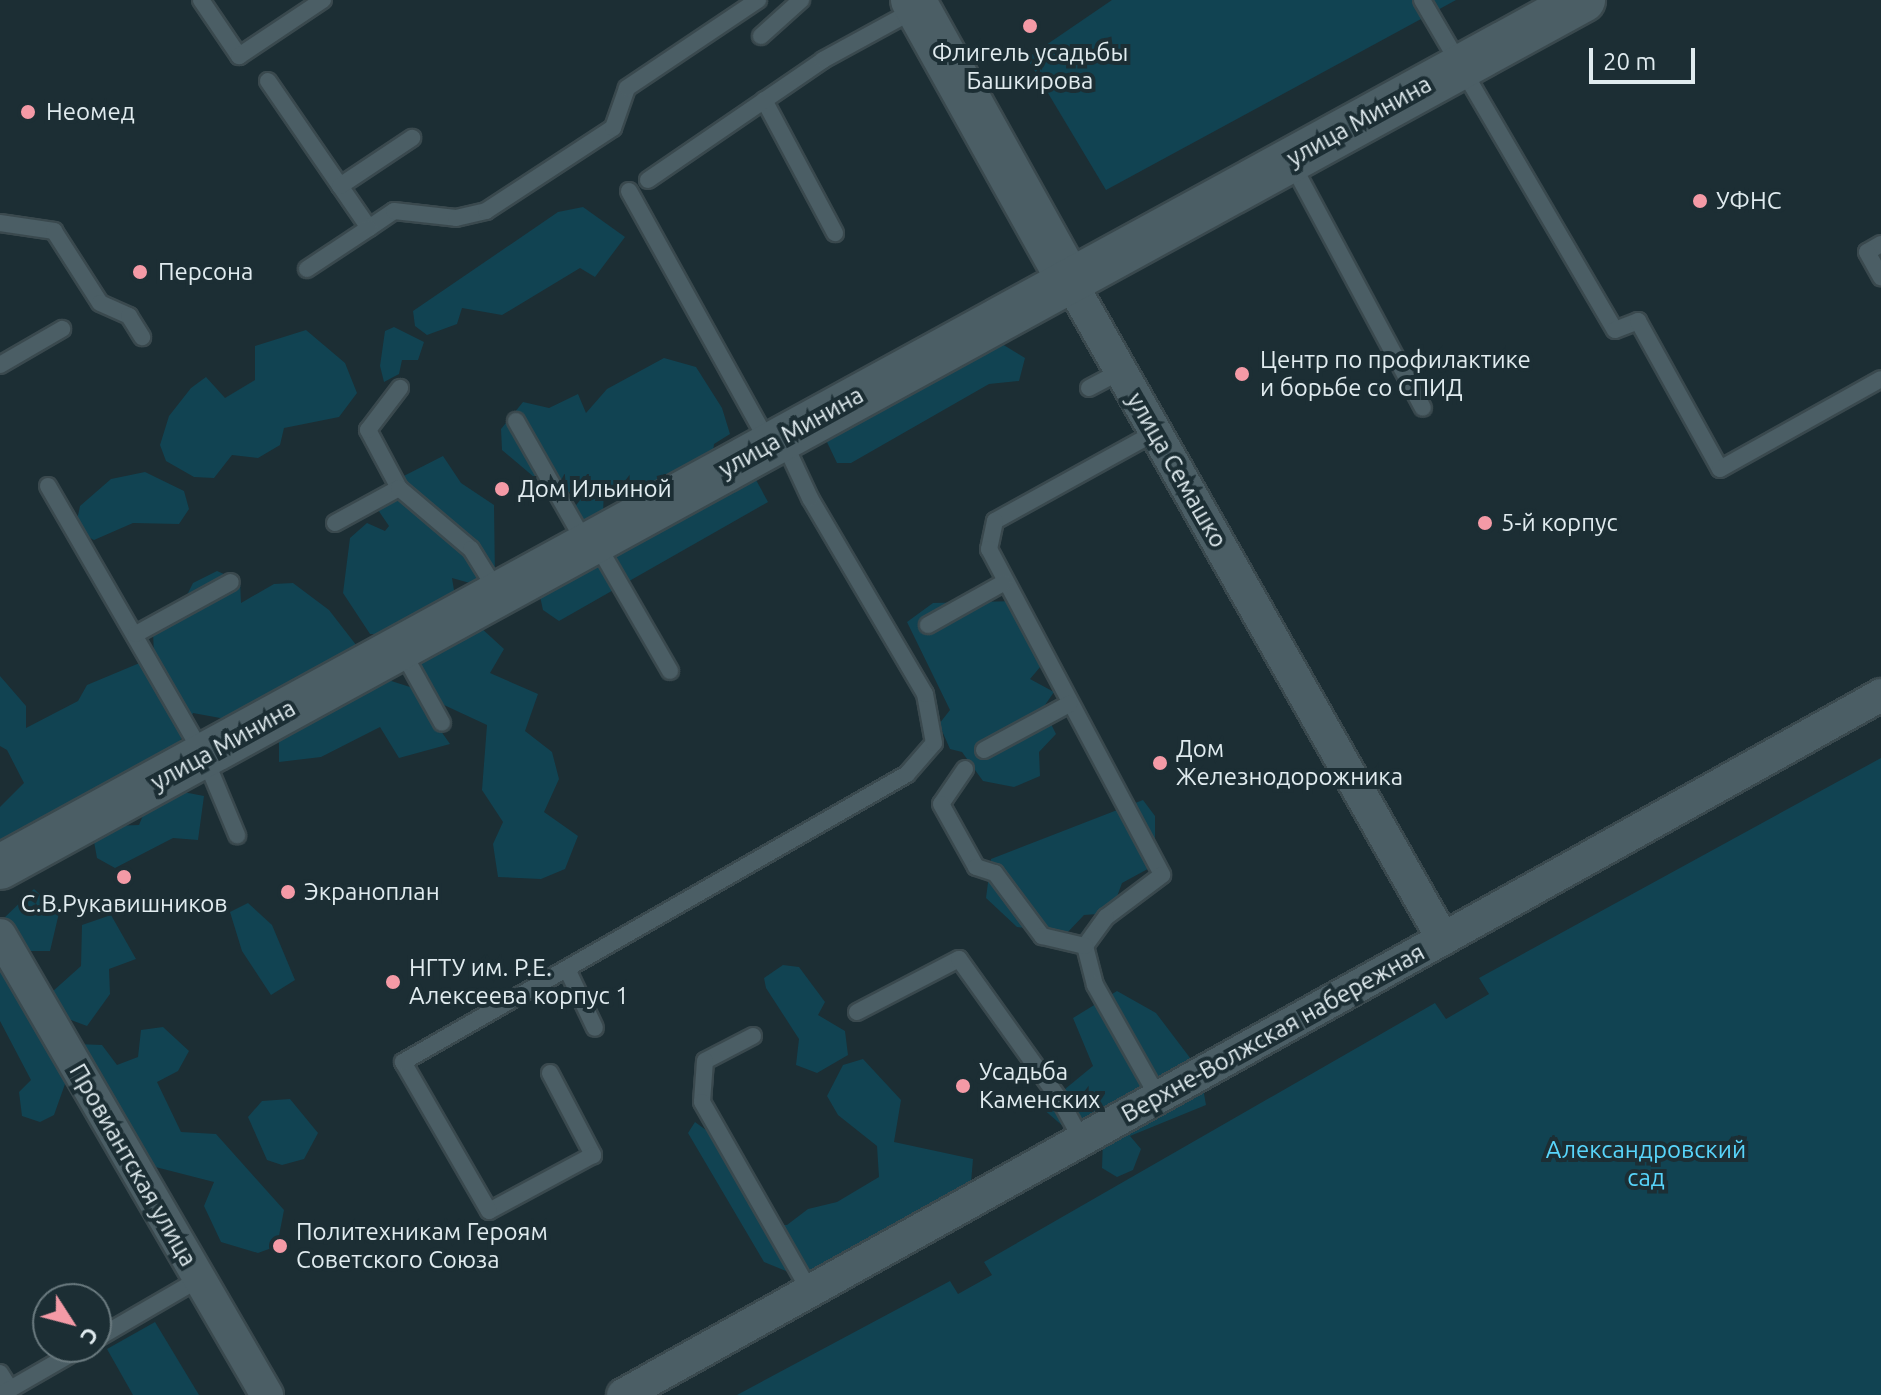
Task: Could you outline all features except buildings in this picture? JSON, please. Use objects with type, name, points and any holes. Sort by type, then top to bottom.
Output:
[{"type":"street","name":"улица Минина","points":[[0,867],[1068,278],[1583,0]]},
{"type":"street","name":"улица Семашко","points":[[916,4],[1443,939]]},
{"type":"street","name":"Верхне-Волжская набережная","points":[[623,1395],[1881,695]]},
{"type":"street","name":"Провиантская улица","points":[[0,935],[199,1279],[259,1392]]},
{"type":"lane","points":[[201,0],[239,56],[323,0]]},
{"type":"lane","points":[[307,269],[394,211],[456,218],[486,211],[613,128],[627,88],[758,0]]},
{"type":"lane","points":[[761,36],[801,0]]},
{"type":"lane","points":[[1422,0],[1615,330],[1638,321],[1720,469],[1881,379]]},
{"type":"lane","points":[[648,180],[823,60],[916,4]]},
{"type":"lane","points":[[268,81],[369,228]]},
{"type":"lane","points":[[764,100],[835,233]]},
{"type":"lane","points":[[340,186],[412,138]]},
{"type":"lane","points":[[1290,159],[1423,408]]},
{"type":"lane","points":[[550,1073],[593,1155],[489,1211],[403,1062],[907,774],[934,743],[925,694],[629,191]]},
{"type":"lane","points":[[0,223],[54,231],[100,303],[129,316],[142,337]]},
{"type":"lane","points":[[1881,244],[1867,252],[1881,277]]},
{"type":"lane","points":[[0,365],[62,329]]},
{"type":"lane","points":[[1089,388],[1121,371]]},
{"type":"lane","points":[[400,388],[368,430],[399,488],[471,549],[498,593]]},
{"type":"lane","points":[[516,421],[670,671]]},
{"type":"lane","points":[[1085,946],[1106,917],[1162,875],[1003,583],[989,549],[995,521],[1156,432]]},
{"type":"lane","points":[[48,486],[204,756],[237,835]]},
{"type":"lane","points":[[335,523],[399,488]]},
{"type":"lane","points":[[136,634],[231,582]]},
{"type":"lane","points":[[928,625],[1003,583]]},
{"type":"lane","points":[[400,647],[442,723]]},
{"type":"lane","points":[[984,750],[1069,704]]},
{"type":"lane","points":[[965,769],[941,804],[976,867],[995,873],[1042,936],[1085,946]]},
{"type":"lane","points":[[1085,946],[1095,985],[1158,1097]]},
{"type":"lane","points":[[857,1012],[959,959],[1060,1100],[1082,1140]]},
{"type":"lane","points":[[567,969],[595,1028]]},
{"type":"lane","points":[[753,1036],[705,1061],[702,1102],[810,1291]]},
{"type":"lane","points":[[112,1330],[199,1279]]},
{"type":"lane","points":[[0,1373],[5,1392],[55,1363]]},
{"type":"green space","points":[[1112,0],[1456,0],[1106,190],[1027,58]]},
{"type":"green space","points":[[583,207],[625,237],[595,277],[580,268],[502,315],[462,308],[457,324],[427,335],[415,326],[413,311],[558,212]]},
{"type":"green space","points":[[394,327],[424,342],[418,360],[402,360],[399,374],[384,382],[380,366],[385,331]]},
{"type":"green space","points":[[306,330],[345,363],[357,393],[339,417],[284,428],[280,445],[258,458],[232,455],[214,478],[194,477],[166,461],[160,445],[169,416],[191,388],[206,377],[225,398],[255,380],[255,346]]},
{"type":"green space","points":[[1002,344],[1025,358],[1019,381],[989,384],[851,463],[837,463],[826,440]]},
{"type":"green space","points":[[664,358],[696,367],[722,408],[730,434],[714,444],[710,473],[620,507],[622,487],[604,486],[603,516],[580,531],[570,513],[584,495],[547,488],[502,450],[501,429],[523,402],[549,408],[578,394],[586,413],[607,389]]},
{"type":"green space","points":[[443,456],[461,483],[494,505],[495,579],[484,587],[452,578],[457,608],[403,634],[370,634],[343,593],[350,538],[367,523],[385,531],[389,526],[376,507],[390,483]]},
{"type":"green space","points":[[145,472],[184,491],[189,509],[179,524],[133,523],[94,540],[75,530],[80,506],[111,479]]},
{"type":"green space","points":[[755,478],[768,502],[559,621],[543,610],[539,592]]},
{"type":"green space","points":[[217,571],[240,581],[241,603],[274,584],[293,583],[329,610],[360,650],[283,714],[244,708],[231,720],[193,713],[172,758],[60,821],[32,821],[25,848],[0,846],[0,807],[24,783],[7,750],[0,746],[0,676],[26,706],[26,728],[78,701],[87,685],[154,657],[153,631],[176,617],[193,583]]},
{"type":"green space","points":[[1023,601],[1052,653],[1030,679],[1054,692],[1043,708],[1056,734],[1039,752],[1040,776],[1014,787],[983,781],[962,752],[950,749],[939,724],[950,710],[907,622],[933,603]]},
{"type":"green space","points":[[479,626],[504,649],[490,673],[538,694],[525,731],[552,752],[559,779],[544,812],[578,836],[565,869],[541,879],[498,877],[493,844],[503,822],[482,790],[487,725],[444,705],[418,665],[421,647]]},
{"type":"green space","points":[[382,678],[410,687],[450,744],[399,758],[380,727],[321,757],[279,762],[279,739]]},
{"type":"green space","name":"Александровский сад","points":[[1881,758],[1881,1395],[737,1395],[950,1281],[958,1294],[992,1275],[984,1262],[1435,1003],[1446,1019],[1489,994],[1479,978]]},
{"type":"green space","points":[[178,791],[204,796],[198,840],[173,838],[115,868],[97,858],[93,836],[113,826],[139,825],[146,808]]},
{"type":"green space","points":[[1143,800],[1155,816],[1155,865],[1122,883],[1111,913],[1084,915],[1067,933],[1017,927],[986,898],[991,859]]},
{"type":"green space","points":[[34,889],[59,913],[50,951],[24,951],[51,1043],[102,1045],[117,1065],[138,1057],[141,1030],[163,1027],[189,1051],[178,1071],[157,1082],[181,1132],[216,1134],[284,1210],[277,1246],[258,1253],[221,1242],[204,1206],[214,1182],[132,1161],[70,1070],[54,1115],[40,1122],[22,1116],[19,1092],[31,1080],[0,1021],[0,922]]},
{"type":"green space","points":[[248,903],[272,925],[295,980],[271,995],[242,951],[230,912]]},
{"type":"green space","points":[[111,915],[136,959],[109,969],[110,994],[87,1026],[63,1017],[52,992],[81,966],[82,925]]},
{"type":"green space","points":[[783,965],[799,967],[825,1002],[818,1015],[845,1031],[848,1055],[817,1073],[796,1065],[799,1039],[766,988],[764,978]]},
{"type":"green space","points":[[1117,991],[1156,1013],[1200,1071],[1206,1105],[1130,1136],[1141,1149],[1133,1170],[1117,1177],[1102,1168],[1103,1139],[1072,1134],[1042,1108],[1093,1066],[1073,1018]]},
{"type":"green space","points":[[863,1059],[901,1100],[894,1142],[973,1159],[970,1195],[808,1280],[764,1262],[688,1133],[695,1122],[746,1159],[778,1225],[787,1225],[808,1209],[837,1202],[879,1177],[877,1146],[838,1115],[827,1096],[843,1065]]},
{"type":"green space","points":[[290,1099],[318,1133],[304,1159],[282,1165],[267,1160],[248,1117],[262,1101]]},
{"type":"green space","points":[[155,1322],[199,1395],[133,1395],[112,1358],[112,1346]]},
{"type":"place","name":"Флигель усадьбы Башкирова","points":[[1030,26]]},
{"type":"place","name":"Неомед","points":[[28,112]]},
{"type":"place","name":"УФНС","points":[[1700,201]]},
{"type":"place","name":"Персона","points":[[140,272]]},
{"type":"place","name":"Центр по профилактике и борьбе со СПИД","points":[[1242,374]]},
{"type":"place","name":"Дом Ильиной","points":[[502,489]]},
{"type":"place","name":"5-й корпус","points":[[1485,523]]},
{"type":"place","name":"Дом Железнодорожника","points":[[1160,763]]},
{"type":"place","name":"С.В.Рукавишников","points":[[124,877]]},
{"type":"place","name":"Экраноплан","points":[[288,892]]},
{"type":"place","name":"НГТУ им. Р.Е. Алексеева корпус 1","points":[[393,982]]},
{"type":"place","name":"Усадьба Каменских","points":[[963,1086]]},
{"type":"place","name":"Политехникам Героям Советского Союза","points":[[280,1246]]}]
